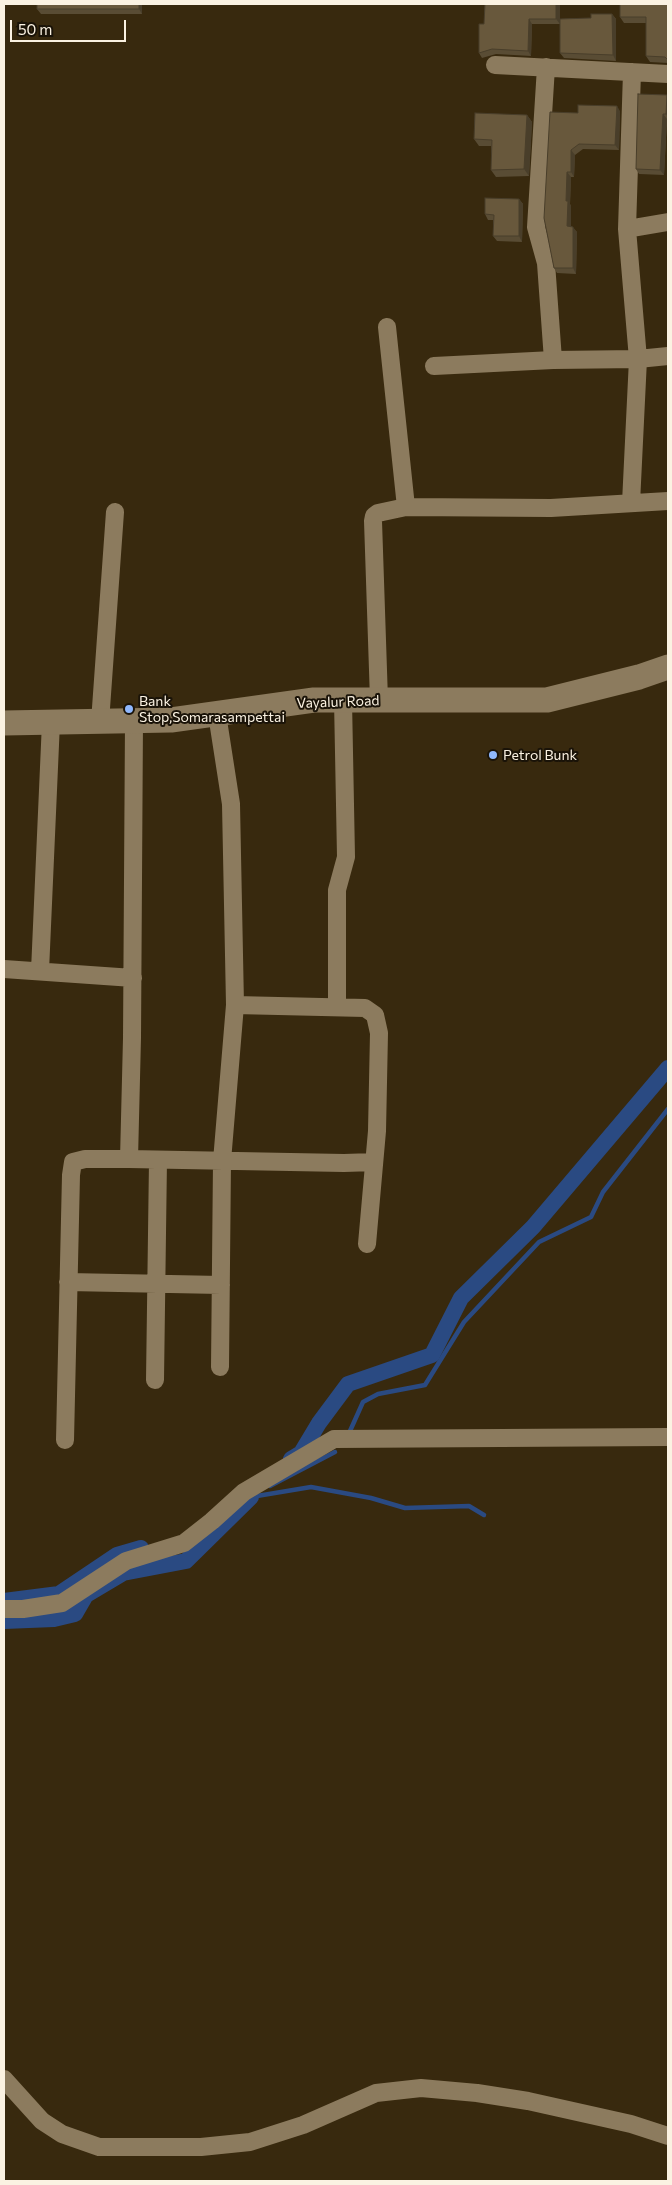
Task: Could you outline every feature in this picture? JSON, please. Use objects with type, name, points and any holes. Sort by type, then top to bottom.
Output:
[{"type":"main road","name":"Vayalur Road","points":[[4,723],[171,720],[314,700],[547,700],[639,677],[668,667]]},
{"type":"street","points":[[494,64],[668,74]]},
{"type":"street","points":[[546,67],[536,227],[546,264],[553,360]]},
{"type":"street","points":[[631,503],[638,359],[628,229],[632,72]]},
{"type":"street","points":[[628,229],[668,222]]},
{"type":"street","points":[[387,328],[406,506]]},
{"type":"street","points":[[434,366],[553,360],[638,359],[668,356]]},
{"type":"street","points":[[379,700],[373,522],[374,516],[378,513],[406,506],[552,508],[668,501]]},
{"type":"street","points":[[100,722],[115,512]]},
{"type":"street","points":[[337,1006],[337,890],[346,858],[343,700]]},
{"type":"street","points":[[217,714],[230,804],[235,1005],[222,1161],[220,1367]]},
{"type":"street","points":[[128,1159],[133,978],[134,721]]},
{"type":"street","points":[[40,972],[51,722]]},
{"type":"street","points":[[4,969],[133,978]]},
{"type":"street","points":[[235,1005],[366,1008],[375,1015],[379,1033],[378,1102],[367,1244]]},
{"type":"street","points":[[66,1440],[68,1282],[73,1162],[85,1159],[128,1159],[374,1162]]},
{"type":"street","points":[[155,1380],[158,1160]]},
{"type":"street","points":[[68,1282],[221,1285]]},
{"type":"street","points":[[4,1609],[62,1603],[126,1560],[184,1543],[244,1492],[334,1439],[668,1437]]},
{"type":"street","points":[[4,2078],[42,2121],[62,2134],[99,2147],[201,2147],[250,2142],[303,2125],[376,2093],[421,2088],[477,2093],[528,2101],[630,2124],[668,2136]]},
{"type":"building","points":[[37,4],[139,4],[139,9],[37,9]]},
{"type":"building","points":[[485,4],[556,4],[556,19],[529,19],[528,51],[492,49],[479,53],[479,24],[484,24]]},
{"type":"building","points":[[620,4],[668,4],[668,60],[665,57],[646,56],[646,17],[620,17]]},
{"type":"building","points":[[591,14],[612,14],[613,55],[560,53],[560,19],[591,18]]},
{"type":"building","points":[[638,94],[667,95],[666,114],[663,114],[660,170],[636,169]]},
{"type":"building","points":[[578,105],[617,106],[615,145],[579,144],[571,150],[571,172],[567,172],[566,201],[568,201],[567,226],[573,227],[573,268],[554,268],[544,218],[550,112],[578,113]]},
{"type":"building","points":[[475,113],[527,115],[524,169],[491,170],[492,140],[474,139]]},
{"type":"building","points":[[485,198],[519,199],[519,236],[493,236],[494,215],[485,214]]},
{"type":"waterway","points":[[291,1459],[301,1453],[319,1423],[348,1384],[432,1355],[461,1298],[533,1227],[668,1068]]},
{"type":"waterway","points":[[350,1431],[363,1402],[378,1394],[425,1385],[464,1322],[539,1242],[591,1217],[603,1192],[668,1109]]},
{"type":"waterway","points":[[270,1486],[335,1452]]},
{"type":"waterway","points":[[251,1497],[311,1487],[371,1498],[405,1508],[469,1506],[484,1515]]},
{"type":"waterway","points":[[4,1621],[54,1619],[75,1614],[86,1595],[123,1573],[186,1561],[251,1497]]},
{"type":"waterway","points":[[4,1601],[59,1594],[117,1555],[141,1548]]},
{"type":"place","name":"Bank Stop,Somarasampettai","points":[[129,709]]},
{"type":"place","name":"Petrol Bunk","points":[[493,755]]}]
